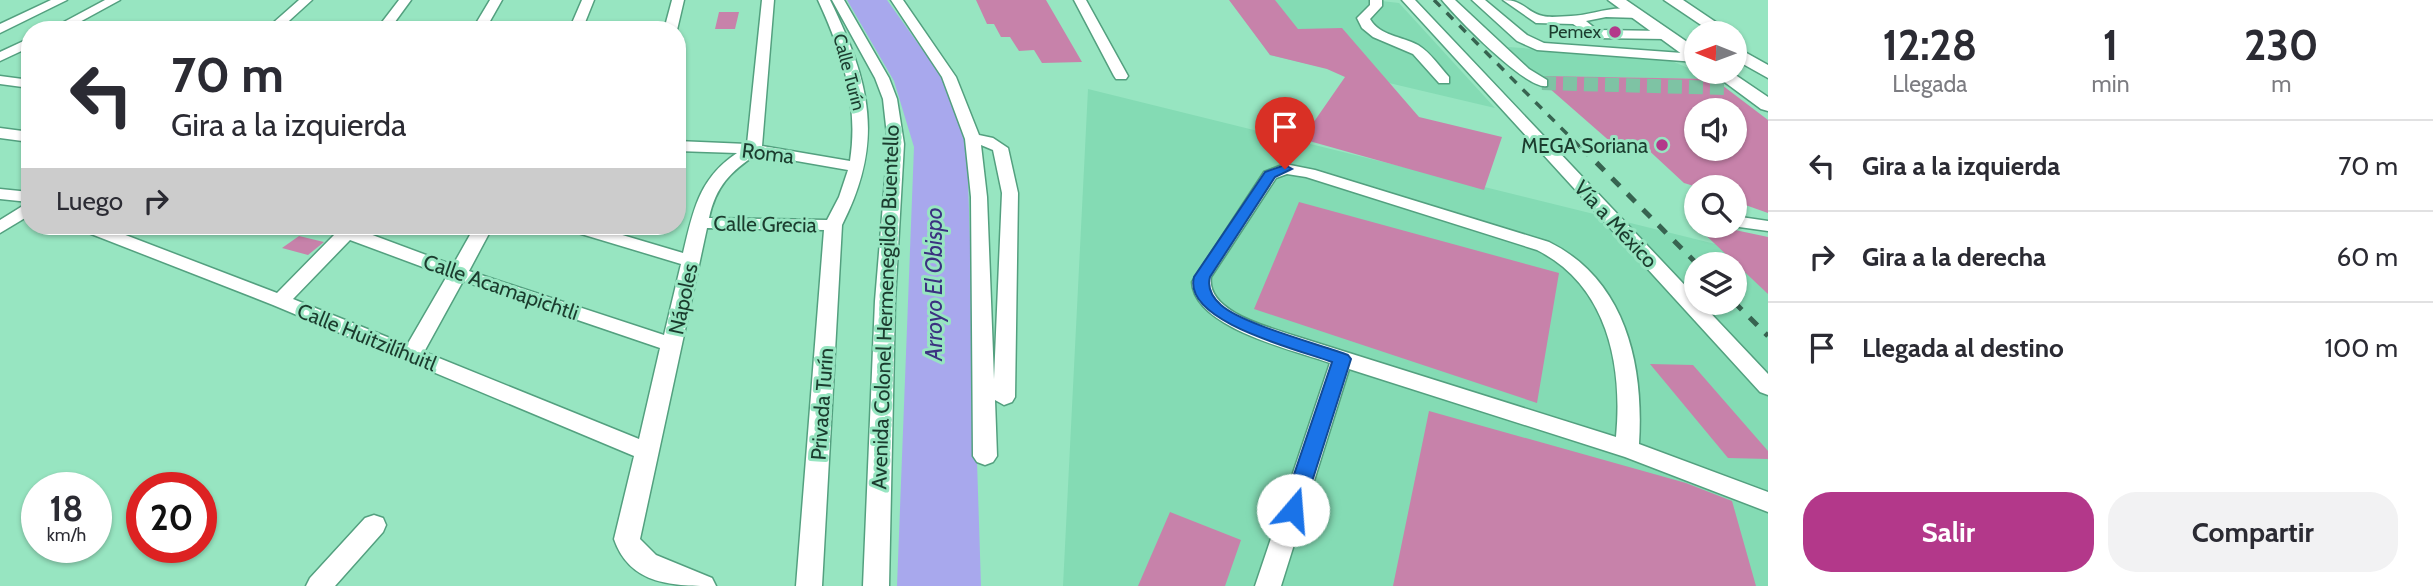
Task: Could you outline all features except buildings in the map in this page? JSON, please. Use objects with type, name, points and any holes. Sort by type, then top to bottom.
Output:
[{"type":"main road","points":[[1616,0],[1684,34]]},
{"type":"main road","points":[[1654,0],[1687,21]]},
{"type":"main road","points":[[1672,0],[1705,21]]},
{"type":"main road","points":[[1634,7],[1684,49]]},
{"type":"main road","points":[[1747,47],[1768,59]]},
{"type":"main road","points":[[1747,82],[1768,105]]},
{"type":"street","points":[[0,29],[61,0]]},
{"type":"street","points":[[73,21],[114,0]]},
{"type":"street","points":[[282,21],[306,0]]},
{"type":"street","points":[[389,21],[405,0]]},
{"type":"street","points":[[483,21],[496,0]]},
{"type":"street","points":[[579,21],[588,0]]},
{"type":"street","points":[[672,21],[678,0]]},
{"type":"street","points":[[754,149],[768,0]]},
{"type":"street","name":"Calle Turín","points":[[824,0],[841,34],[861,108],[863,147],[847,204],[833,225]]},
{"type":"street","name":"Avenida Colonel Hermenegildo Buentello","points":[[838,0],[886,89],[892,110],[896,144],[885,300],[876,586]]},
{"type":"street","points":[[897,0],[949,77],[973,139],[978,197],[985,456]]},
{"type":"street","points":[[1080,0],[1121,75]]},
{"type":"street","points":[[1376,0],[1376,6],[1363,18],[1367,28],[1376,34],[1411,46],[1423,55],[1444,80]]},
{"type":"street","points":[[1386,0],[1402,0]]},
{"type":"street","name":"Vía a México","points":[[1408,0],[1768,387]]},
{"type":"street","points":[[1448,0],[1530,77],[1542,83]]},
{"type":"street","points":[[1478,0],[1522,38],[1542,47],[1684,56]]},
{"type":"street","points":[[1508,0],[1541,20]]},
{"type":"street","points":[[1502,21],[1576,20],[1634,7]]},
{"type":"street","points":[[1576,20],[1619,53]]},
{"type":"street","points":[[1594,34],[1666,36]]},
{"type":"street","points":[[0,35],[21,39]]},
{"type":"street","points":[[0,57],[21,46]]},
{"type":"street","points":[[0,80],[21,83]]},
{"type":"street","points":[[0,133],[21,136]]},
{"type":"street","points":[[973,139],[987,141],[1000,148],[1010,193],[1004,397]]},
{"type":"street","name":"Roma","points":[[686,146],[754,149],[858,167]]},
{"type":"street","name":"Nápoles","points":[[703,586],[639,560],[628,545],[697,223],[714,181],[727,167],[754,149]]},
{"type":"street","points":[[1627,447],[1629,395],[1623,357],[1599,293],[1586,275],[1567,259],[1543,246],[1335,180],[1296,170],[1277,171],[1270,175],[1202,277],[1200,285],[1205,298],[1217,310],[1236,321],[1342,359],[1627,447],[1768,502]]},
{"type":"street","points":[[0,194],[21,196]]},
{"type":"street","points":[[0,228],[21,213]]},
{"type":"street","name":"Calle Grecia","points":[[697,223],[833,225]]},
{"type":"street","points":[[1747,223],[1768,226]]},
{"type":"street","name":"Privada Turín","points":[[810,584],[833,225]]},
{"type":"street","name":"Calle Huitzilíhuitl","points":[[110,235],[280,301],[646,451]]},
{"type":"street","points":[[280,301],[337,235]]},
{"type":"street","name":"Calle Acamapichtli","points":[[361,235],[457,273],[673,345]]},
{"type":"street","points":[[412,355],[479,235]]},
{"type":"street","points":[[604,235],[691,261]]},
{"type":"street","points":[[1268,586],[1342,359]]},
{"type":"street","points":[[318,586],[374,525]]},
{"type":"shaded area","points":[[1230,0],[1373,0],[1399,3],[1495,108],[1270,55]]},
{"type":"shaded area","points":[[1508,47],[1667,59],[1684,66],[1684,78],[1536,76]]},
{"type":"shaded area","points":[[1088,89],[1768,257],[1768,586],[1063,586]]},
{"type":"water","name":"Arroyo El Obispo","points":[[847,0],[887,0],[942,77],[967,148],[981,586],[897,586],[914,147],[894,81]]},
{"type":"tunnel","points":[[1542,83],[1726,88]]},
{"type":"railway","points":[[1434,0],[1582,149]]},
{"type":"railway","points":[[1581,147],[1685,252]]},
{"type":"railway","points":[[1747,315],[1768,336]]},
{"type":"place","name":"Pemex","points":[[1615,32]]},
{"type":"place","name":"MEGA Soriana","points":[[1662,145]]},
{"type":"route","points":[[1285,169],[1270,175],[1202,277],[1200,285],[1205,298],[1217,310],[1236,321],[1342,359],[1293,510]]}]
